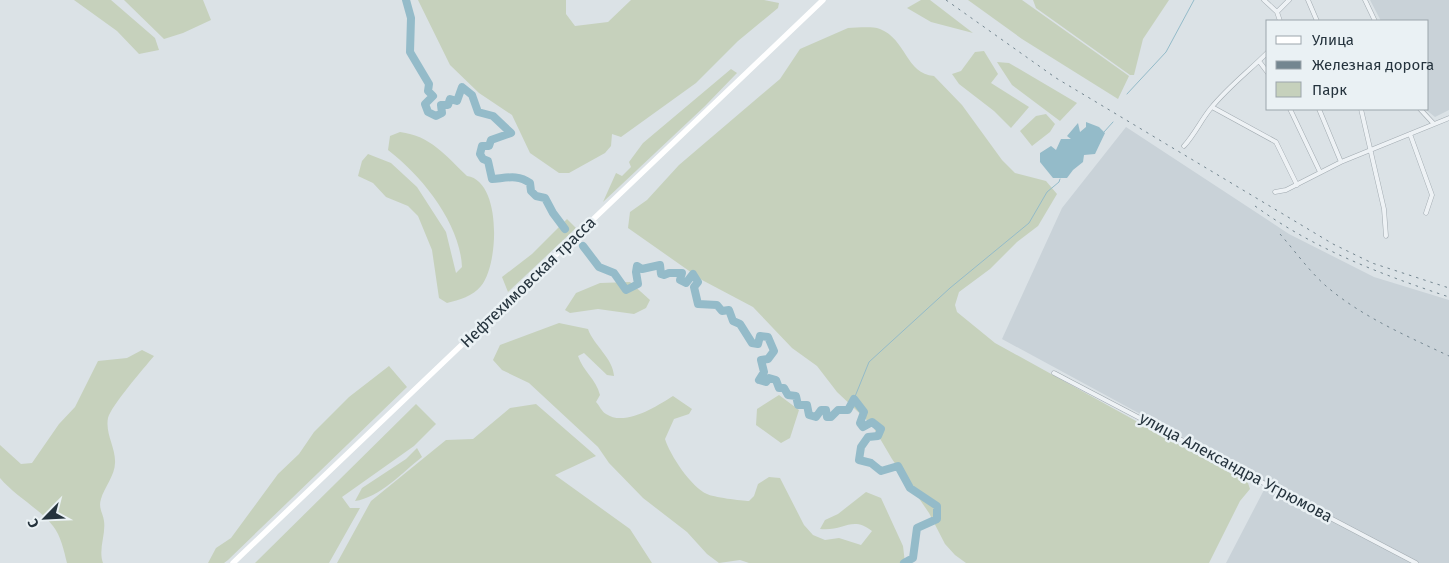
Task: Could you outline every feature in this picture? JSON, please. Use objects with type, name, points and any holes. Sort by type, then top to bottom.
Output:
[{"type":"main road","name":"Нефтехимовская трасса","points":[[233,563],[823,0]]},
{"type":"street","points":[[1264,0],[1277,12],[1280,20]]},
{"type":"street","points":[[1277,12],[1289,0]]},
{"type":"street","points":[[1308,0],[1317,20]]},
{"type":"street","points":[[1365,0],[1375,20]]},
{"type":"street","points":[[1184,146],[1196,134],[1201,122],[1212,106],[1266,54]]},
{"type":"street","points":[[1259,61],[1266,70]]},
{"type":"street","points":[[1212,106],[1276,142],[1297,184]]},
{"type":"street","points":[[1290,110],[1320,172]]},
{"type":"street","points":[[1319,110],[1341,162]]},
{"type":"street","points":[[1362,110],[1384,209],[1386,236]]},
{"type":"street","points":[[1421,110],[1433,123]]},
{"type":"street","points":[[1275,192],[1297,184],[1341,162],[1449,118]]},
{"type":"street","points":[[1410,134],[1432,195],[1426,213]]},
{"type":"street","name":"улица Александра Угрюмова","points":[[1054,373],[1416,563]]},
{"type":"shaded area","points":[[1370,0],[1449,0],[1449,110],[1435,117],[1426,110],[1429,110],[1429,20],[1380,20]]},
{"type":"shaded area","points":[[1126,127],[1289,234],[1374,277],[1449,300],[1449,563],[1226,563],[1266,486],[1260,479],[1002,339],[1062,208]]},
{"type":"green space","points":[[74,0],[111,0],[155,38],[159,50],[139,54],[117,31]]},
{"type":"green space","points":[[124,0],[203,0],[211,20],[183,33],[164,39]]},
{"type":"green space","points":[[418,0],[566,0],[566,14],[575,26],[608,22],[631,0],[764,0],[779,3],[778,8],[738,41],[696,83],[621,137],[612,134],[611,146],[605,153],[569,173],[559,173],[530,153],[512,115],[479,93],[450,65]]},
{"type":"green space","points":[[921,0],[930,0],[973,33],[931,22],[907,8]]},
{"type":"green space","points":[[968,0],[1022,0],[1129,76],[1118,99],[1022,39]]},
{"type":"green space","points":[[1033,0],[1169,0],[1143,39],[1134,75],[1130,75],[1036,8]]},
{"type":"green space","points":[[848,28],[876,28],[889,34],[917,69],[925,74],[934,76],[962,105],[1002,160],[1015,173],[1046,181],[1057,194],[1038,226],[1017,242],[990,269],[959,292],[955,305],[957,312],[995,343],[1248,483],[1250,489],[1240,501],[1209,563],[966,563],[945,544],[929,513],[892,459],[872,425],[837,392],[817,366],[792,348],[753,307],[702,280],[628,228],[630,212],[647,200],[679,165],[780,79],[800,49]]},
{"type":"green space","points":[[984,51],[998,74],[991,83],[1029,107],[1011,128],[994,111],[959,84],[952,74],[961,71],[975,52]]},
{"type":"green space","points":[[997,62],[1009,63],[1077,103],[1060,121],[1012,85]]},
{"type":"green space","points":[[731,69],[737,73],[705,106],[603,202],[616,173],[622,176],[631,167],[629,162],[643,143]]},
{"type":"green space","points":[[1046,114],[1055,124],[1050,132],[1032,146],[1020,131],[1036,116]]},
{"type":"green space","points":[[400,132],[411,134],[429,142],[467,176],[478,181],[486,192],[492,207],[494,243],[487,275],[481,286],[470,295],[461,299],[447,303],[439,298],[432,250],[418,216],[408,206],[386,197],[373,183],[358,176],[362,161],[368,154],[391,163],[417,187],[446,232],[456,273],[462,267],[460,250],[454,234],[437,202],[414,173],[388,150],[390,136]]},
{"type":"green space","points":[[567,219],[576,228],[508,292],[502,277],[532,254]]},
{"type":"green space","points":[[630,282],[650,300],[646,308],[634,314],[598,309],[570,313],[565,310],[576,293],[600,283]]},
{"type":"green space","points":[[559,323],[588,329],[610,363],[614,376],[607,375],[584,353],[578,356],[598,389],[600,395],[596,402],[606,414],[622,418],[631,417],[650,410],[673,396],[692,409],[689,414],[674,419],[665,439],[682,470],[694,485],[701,490],[715,496],[749,501],[754,496],[758,484],[769,477],[780,478],[804,525],[813,535],[825,540],[839,538],[861,545],[872,531],[865,526],[853,524],[820,529],[825,520],[838,514],[866,492],[881,498],[903,546],[905,563],[749,563],[740,560],[719,563],[707,554],[687,532],[643,498],[609,463],[598,447],[529,383],[502,370],[493,360],[500,345]]},
{"type":"green space","points":[[142,350],[154,356],[121,396],[108,418],[107,424],[115,457],[115,468],[100,502],[104,526],[101,552],[103,563],[67,563],[60,539],[53,526],[0,478],[0,445],[21,464],[32,463],[59,424],[75,407],[98,361],[127,358]]},
{"type":"green space","points":[[389,366],[407,387],[228,560],[224,563],[208,563],[216,548],[231,538],[278,474],[299,454],[314,432],[349,397]]},
{"type":"green space","points":[[779,395],[799,410],[790,438],[781,443],[756,425],[757,409]]},
{"type":"green space","points":[[416,404],[436,424],[414,446],[342,497],[350,508],[360,508],[329,563],[255,563]]},
{"type":"green space","points":[[536,404],[596,456],[555,475],[630,529],[652,563],[337,563],[371,501],[446,440],[473,439],[510,408]]},
{"type":"green space","points":[[417,448],[422,457],[399,477],[373,495],[355,501],[362,488],[406,459]]},
{"type":"water","points":[[1086,122],[1099,127],[1105,133],[1095,154],[1084,155],[1083,162],[1067,178],[1053,178],[1040,162],[1040,153],[1051,146],[1056,150],[1061,139],[1071,139],[1067,136],[1078,123],[1080,132],[1086,127]]},
{"type":"waterway","points":[[406,0],[411,18],[410,52],[429,84],[428,91],[433,96],[425,104],[428,112],[436,116],[442,113],[441,105],[448,105],[450,99],[457,101],[462,87],[472,95],[478,112],[493,116],[511,133],[491,140],[489,146],[482,146],[480,154],[483,159],[488,161],[492,179],[521,178],[530,183],[531,191],[536,196],[545,198],[565,229]]},
{"type":"waterway","points":[[1127,94],[1166,52],[1194,0]]},
{"type":"waterway","points":[[1104,132],[1113,122]]},
{"type":"waterway","points":[[854,399],[869,362],[950,288],[1029,223],[1047,192],[1060,179]]},
{"type":"waterway","points":[[583,246],[599,267],[614,273],[626,290],[638,284],[637,266],[642,269],[660,265],[661,274],[682,273],[680,280],[686,283],[693,274],[698,282],[694,287],[698,304],[717,305],[722,311],[729,310],[733,321],[740,324],[752,343],[758,344],[760,336],[768,337],[774,351],[768,359],[761,360],[764,372],[759,380],[766,382],[769,378],[776,380],[779,388],[784,388],[788,395],[796,396],[798,405],[807,405],[809,415],[816,417],[821,410],[826,410],[827,417],[831,417],[838,410],[848,410],[854,399],[864,412],[860,423],[863,427],[872,422],[881,429],[878,436],[868,437],[861,447],[859,460],[871,463],[881,471],[898,466],[910,488],[937,506],[937,519],[917,528],[913,558],[904,563]]},
{"type":"railway","points":[[946,0],[1056,78],[1333,244],[1372,263],[1449,288]]},
{"type":"railway","points":[[1255,206],[1324,248],[1398,279],[1449,297]]},
{"type":"railway","points":[[1280,234],[1314,274],[1340,297],[1385,325],[1449,356]]}]
